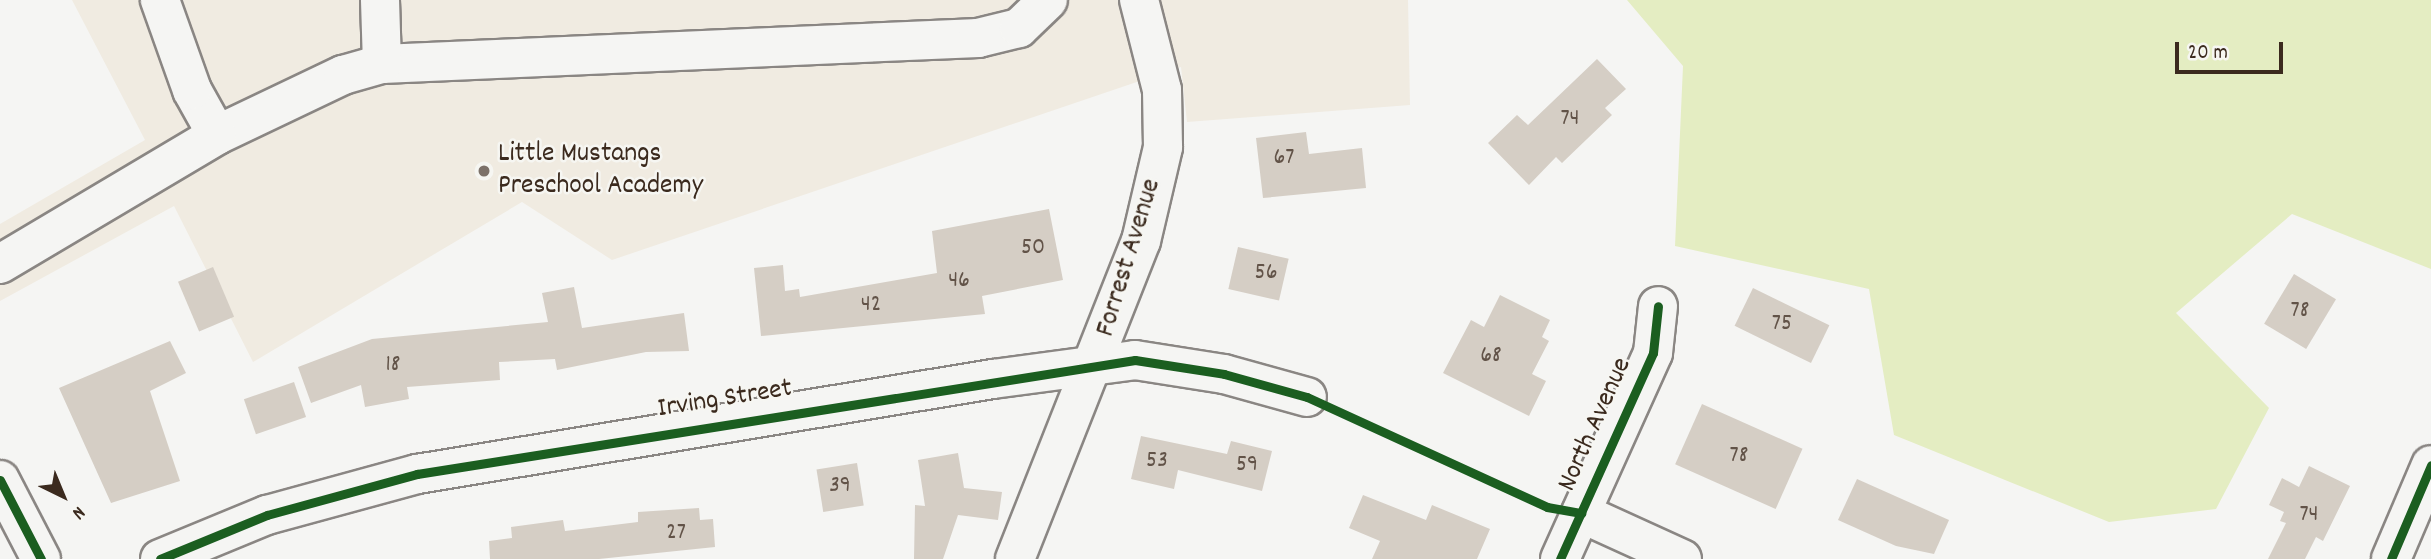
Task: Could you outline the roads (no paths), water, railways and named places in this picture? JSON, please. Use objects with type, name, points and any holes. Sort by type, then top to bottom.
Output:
[{"type":"street","points":[[161,0],[192,90],[217,135]]},
{"type":"street","points":[[380,0],[382,64]]},
{"type":"street","points":[[0,264],[217,135],[344,75],[382,64],[978,38],[1019,29],[1048,0]]},
{"type":"street","name":"Forrest Avenue","points":[[1014,559],[1095,365],[1141,241],[1163,147],[1163,107],[1139,0]]},
{"type":"street","name":"North Avenue","points":[[1560,559],[1653,354],[1658,306]]},
{"type":"street","name":"Irving Street","points":[[160,559],[267,515],[417,474],[1095,365],[1135,360],[1224,374],[1307,397]]},
{"type":"street","points":[[2391,559],[2431,465]]},
{"type":"street","points":[[2,486],[41,559]]},
{"type":"street","points":[[1581,513],[1682,559]]},
{"type":"place","name":"Little Mustangs Preschool Academy","points":[[484,171]]}]
